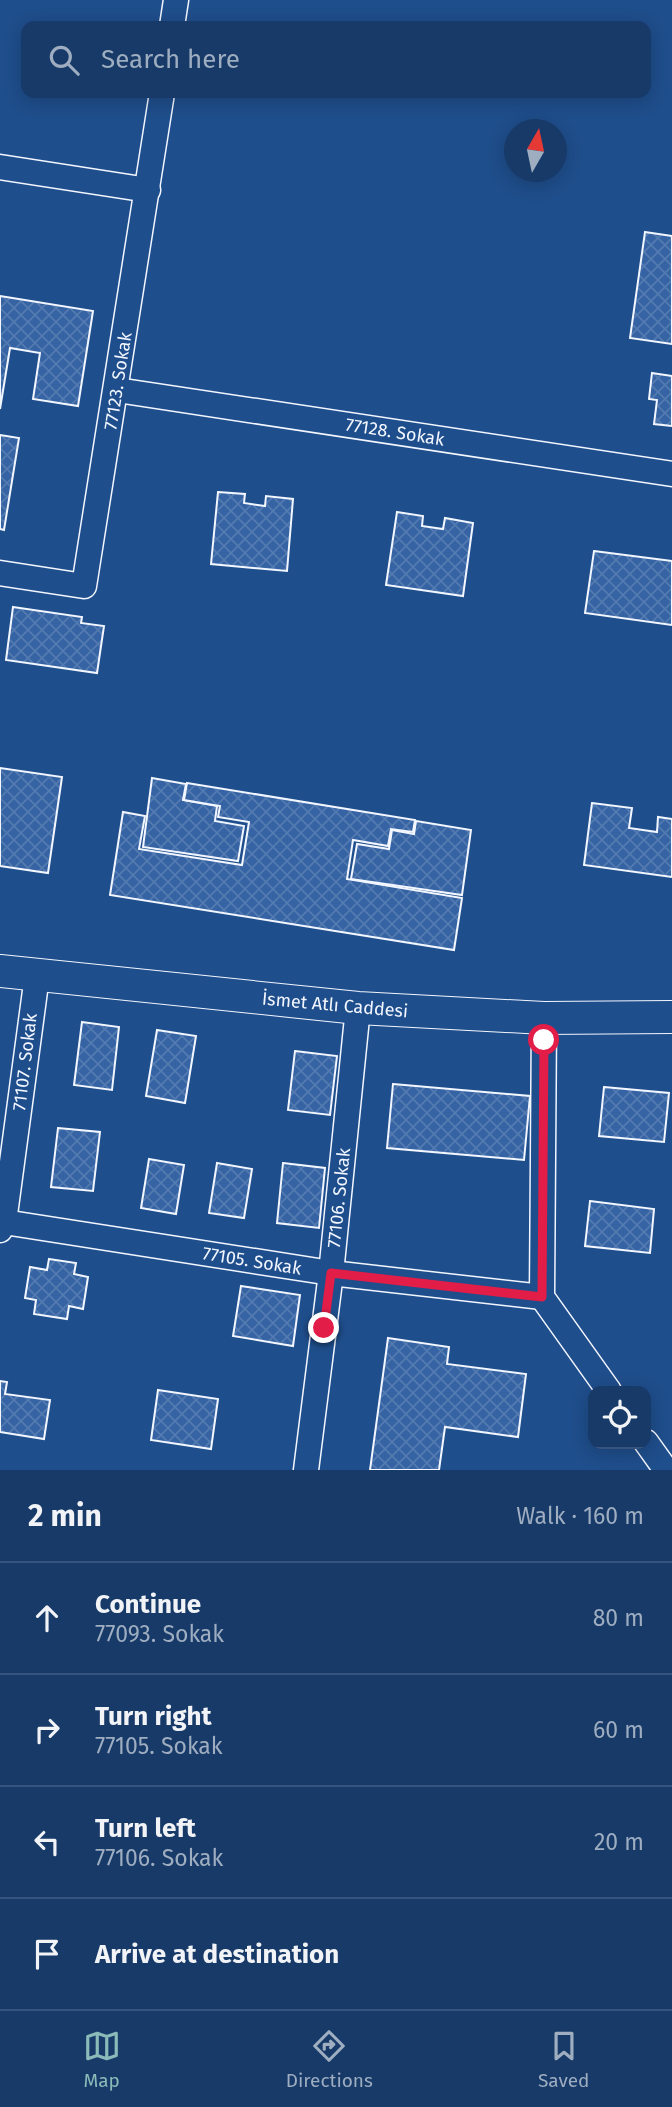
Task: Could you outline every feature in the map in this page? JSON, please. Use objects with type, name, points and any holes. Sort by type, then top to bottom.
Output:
[{"type":"main road","name":"İsmet Atlı Caddesi","points":[[0,971],[358,1008],[544,1018],[672,1017]]},
{"type":"street","points":[[173,21],[176,0]]},
{"type":"street","name":"77123. Sokak","points":[[0,573],[84,586],[162,98]]},
{"type":"street","points":[[0,167],[148,190]]},
{"type":"street","name":"77128. Sokak","points":[[117,390],[672,474]]},
{"type":"street","name":"71107. Sokak","points":[[2,1226],[37,976]]},
{"type":"street","name":"77106. Sokak","points":[[306,1470],[331,1273],[358,1008]]},
{"type":"street","points":[[544,1018],[542,1297],[605,1386]]},
{"type":"street","name":"77105. Sokak","points":[[2,1226],[331,1273],[542,1297]]},
{"type":"street","points":[[651,1449],[666,1470]]},
{"type":"building","points":[[645,232],[672,236],[672,344],[630,338]]},
{"type":"building","points":[[0,296],[93,311],[78,406],[33,399],[40,353],[10,348],[0,409]]},
{"type":"building","points":[[652,373],[672,376],[672,426],[654,424],[657,400],[649,399]]},
{"type":"building","points":[[0,435],[19,438],[4,530],[0,529]]},
{"type":"building","points":[[218,492],[245,494],[244,503],[265,506],[266,496],[293,499],[287,571],[211,564]]},
{"type":"building","points":[[397,512],[423,516],[422,526],[443,529],[445,518],[473,523],[463,596],[386,585]]},
{"type":"building","points":[[594,551],[672,561],[672,625],[585,613]]},
{"type":"building","points":[[13,607],[82,617],[81,623],[104,626],[97,673],[6,660]]},
{"type":"building","points":[[0,768],[62,777],[48,873],[0,866]]},
{"type":"building","points":[[152,778],[186,784],[183,800],[217,806],[215,821],[244,826],[238,861],[143,847]]},
{"type":"building","points":[[187,783],[415,820],[413,832],[391,829],[388,846],[353,840],[347,879],[462,898],[454,950],[110,895],[123,812],[145,816],[139,849],[242,865],[249,822],[218,817],[220,806],[184,800]]},
{"type":"building","points":[[592,803],[632,808],[629,828],[657,832],[658,817],[672,819],[672,877],[584,865]]},
{"type":"building","points":[[416,821],[471,830],[462,895],[351,879],[357,844],[389,849],[392,830],[414,834]]},
{"type":"building","points":[[82,1022],[119,1027],[112,1090],[74,1085]]},
{"type":"building","points":[[157,1030],[196,1036],[185,1103],[146,1096]]},
{"type":"building","points":[[295,1051],[337,1056],[330,1115],[288,1110]]},
{"type":"building","points":[[393,1084],[530,1096],[524,1160],[387,1148]]},
{"type":"building","points":[[604,1087],[669,1093],[664,1142],[599,1136]]},
{"type":"building","points":[[58,1128],[100,1132],[93,1191],[51,1187]]},
{"type":"building","points":[[149,1159],[184,1165],[176,1214],[141,1208]]},
{"type":"building","points":[[217,1163],[252,1169],[244,1218],[209,1213]]},
{"type":"building","points":[[283,1163],[325,1168],[319,1228],[277,1223]]},
{"type":"building","points":[[590,1201],[654,1209],[650,1253],[585,1246]]},
{"type":"building","points":[[49,1259],[76,1263],[74,1274],[88,1277],[83,1309],[69,1306],[67,1319],[34,1314],[36,1300],[25,1298],[30,1267],[47,1270]]},
{"type":"building","points":[[241,1286],[300,1295],[293,1346],[233,1336]]},
{"type":"building","points":[[388,1338],[449,1347],[447,1364],[526,1374],[518,1437],[445,1427],[439,1470],[370,1470]]},
{"type":"building","points":[[0,1381],[7,1382],[5,1394],[50,1400],[44,1439],[0,1432]]},
{"type":"building","points":[[158,1390],[218,1399],[211,1449],[151,1440]]},
{"type":"route","points":[[324,1328],[331,1273],[542,1297],[544,1040]]}]
